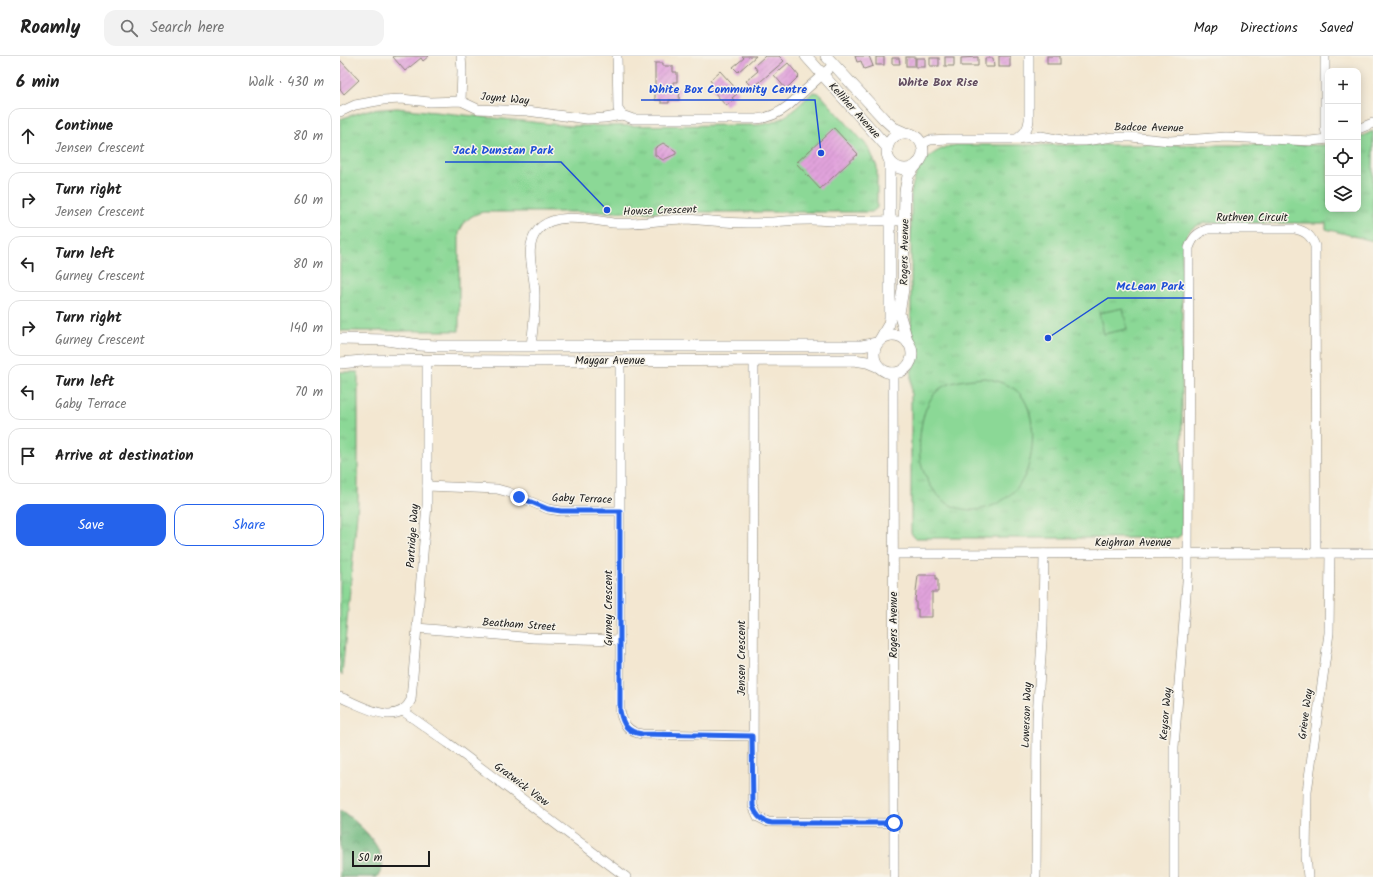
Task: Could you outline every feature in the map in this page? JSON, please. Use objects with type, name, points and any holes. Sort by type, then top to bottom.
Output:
[{"type":"street","points":[[461,56],[461,101]]},
{"type":"street","points":[[617,56],[618,109],[622,114],[633,119],[748,119],[768,117],[781,112],[834,64]]},
{"type":"street","name":"Kelliher Avenue","points":[[806,56],[887,147]]},
{"type":"street","name":"Kelliher Avenue","points":[[826,56],[894,128],[903,132]]},
{"type":"street","points":[[1016,139],[1025,133],[1028,127],[1029,56]]},
{"type":"street","points":[[1325,56],[1325,104]]},
{"type":"street","name":"Joynt Way","points":[[340,112],[355,105],[383,100],[401,99],[430,102],[461,101],[478,109],[527,111],[587,119],[605,118],[622,114]]},
{"type":"street","points":[[1361,128],[1373,123]]},
{"type":"street","points":[[903,132],[914,135],[922,144],[923,155],[917,164],[906,169],[895,166],[890,161],[887,152],[887,147],[893,137],[903,132]]},
{"type":"street","name":"Badcoe Avenue","points":[[922,144],[930,140],[1016,139],[1041,136],[1067,141],[1085,141],[1113,137],[1131,137],[1170,141],[1226,137],[1310,141],[1325,139]]},
{"type":"street","name":"Rogers Avenue","points":[[880,367],[874,358],[875,347],[890,318],[890,161]]},
{"type":"street","name":"Rogers Avenue","points":[[894,877],[893,372],[904,369],[910,359],[911,348],[908,343],[899,313],[903,289],[905,191],[908,176],[917,164]]},
{"type":"street","name":"Howse Crescent","points":[[531,346],[535,296],[530,247],[539,228],[553,220],[585,219],[616,223],[673,220],[742,223],[811,220],[904,221]]},
{"type":"street","name":"Ruthven Circuit","points":[[1188,554],[1189,248],[1192,239],[1198,233],[1208,230],[1288,229],[1303,231],[1309,235],[1315,246],[1316,554]]},
{"type":"street","points":[[879,341],[885,336],[891,335],[903,338],[908,343]]},
{"type":"street","name":"Maygar Avenue","points":[[340,339],[387,340],[428,346],[862,346],[879,341]]},
{"type":"street","points":[[427,360],[428,346]]},
{"type":"street","points":[[531,346],[531,361]]},
{"type":"street","points":[[620,346],[620,360]]},
{"type":"street","points":[[754,346],[754,360]]},
{"type":"street","name":"Maygar Avenue","points":[[340,363],[373,360],[854,360],[868,362],[880,367]]},
{"type":"street","name":"Partridge Way","points":[[402,711],[408,707],[411,700],[427,505],[427,360]]},
{"type":"street","name":"Gurney Crescent","points":[[620,360],[620,711],[623,722],[631,731],[642,734],[752,736]]},
{"type":"street","name":"Jensen Crescent","points":[[754,360],[753,806],[756,815],[762,820],[772,823],[894,823]]},
{"type":"street","points":[[880,367],[888,372],[893,372]]},
{"type":"street","name":"Gaby Terrace","points":[[427,486],[497,489],[548,509],[561,511],[620,511]]},
{"type":"street","name":"Keighran Avenue","points":[[893,554],[1373,554]]},
{"type":"street","name":"Lowerson Way","points":[[1036,877],[1037,718],[1044,625],[1044,554]]},
{"type":"street","name":"Keysor Way","points":[[1174,877],[1174,747],[1184,634],[1188,554]]},
{"type":"street","name":"Grieve Way","points":[[1308,877],[1306,856],[1307,792],[1329,633],[1330,554]]},
{"type":"street","name":"Beatham Street","points":[[417,628],[534,638],[620,640]]},
{"type":"street","points":[[340,697],[382,713],[391,714],[402,711]]},
{"type":"street","name":"Gratwick View","points":[[402,711],[448,743],[626,877]]},
{"type":"green space","points":[[813,92],[819,93],[869,148],[877,167],[877,208],[872,212],[483,212],[468,219],[459,233],[459,331],[340,331],[340,119],[368,110],[397,108],[571,126],[756,125],[781,119],[794,110]]},
{"type":"green space","points":[[1373,131],[1373,241],[1326,229],[1326,223],[1206,223],[1195,227],[1187,234],[1182,250],[1182,534],[1177,538],[915,538],[911,533],[911,373],[916,352],[915,343],[911,332],[911,193],[920,167],[931,155],[947,147],[956,145],[1325,145],[1325,212],[1361,212],[1361,137]]},
{"type":"green space","points":[[1123,308],[1127,329],[1104,334],[1099,313]]},
{"type":"green space","points":[[340,372],[358,372],[358,503],[342,675],[340,673]]},
{"type":"green space","points":[[986,378],[1005,384],[1021,395],[1030,413],[1033,435],[1032,447],[1028,468],[1020,484],[1015,490],[1002,501],[986,508],[978,510],[963,509],[952,506],[943,500],[928,481],[920,458],[921,428],[926,408],[931,399],[944,386],[954,382]]},
{"type":"green space","points":[[340,810],[354,820],[375,843],[382,861],[382,869],[377,877],[340,877]]},
{"type":"building","points":[[429,56],[423,61],[421,58],[405,71],[393,57]]},
{"type":"building","points":[[742,56],[756,56],[738,72],[733,67],[744,58]]},
{"type":"building","points":[[765,56],[779,56],[784,61],[753,88],[746,81],[758,71],[754,66]]},
{"type":"building","points":[[855,56],[869,56],[873,66],[864,69],[861,61],[857,62]]},
{"type":"building","points":[[999,56],[1010,56],[1010,67],[999,67]]},
{"type":"building","points":[[1047,56],[1060,56],[1060,64],[1047,64]]},
{"type":"building","points":[[876,57],[884,57],[884,65],[876,65]]},
{"type":"building","points":[[906,57],[915,57],[915,66],[906,66]]},
{"type":"building","points":[[945,57],[954,57],[954,66],[945,66]]},
{"type":"building","points":[[978,57],[978,66],[961,66],[961,58]]},
{"type":"building","points":[[892,58],[899,58],[900,64],[892,64]]},
{"type":"building","points":[[916,58],[925,58],[925,67],[916,67]]},
{"type":"building","points":[[930,58],[939,58],[939,66],[930,66]]},
{"type":"building","points":[[985,58],[993,58],[994,67],[985,67]]},
{"type":"building","points":[[340,60],[359,80],[344,94],[340,89]]},
{"type":"building","points":[[655,63],[663,63],[663,66],[673,66],[673,72],[677,72],[677,82],[673,82],[673,87],[680,87],[679,100],[669,100],[669,103],[661,103],[661,100],[655,100]]},
{"type":"building","points":[[788,63],[799,76],[786,89],[774,75]]},
{"type":"building","points":[[720,71],[739,92],[732,98],[734,100],[726,106],[709,86],[712,83],[710,80]]},
{"type":"building","points":[[834,128],[858,154],[820,189],[796,163]]},
{"type":"building","points":[[663,143],[676,151],[676,154],[663,160],[655,155],[655,148]]},
{"type":"building","points":[[918,575],[936,575],[936,579],[938,579],[938,592],[932,592],[932,617],[918,617],[918,609],[916,609],[915,601]]},
{"type":"place","name":"White Box Community Centre","points":[[821,153]]},
{"type":"place","name":"Jack Dunstan Park","points":[[607,210]]},
{"type":"place","name":"McLean Park","points":[[1048,338]]},
{"type":"district","name":"White Box Rise","points":[[938,82]]},
{"type":"route","points":[[519,497],[548,509],[561,511],[620,511],[620,711],[623,722],[628,729],[634,733],[642,734],[752,736],[752,801],[756,815],[762,820],[772,823],[894,823]]}]
